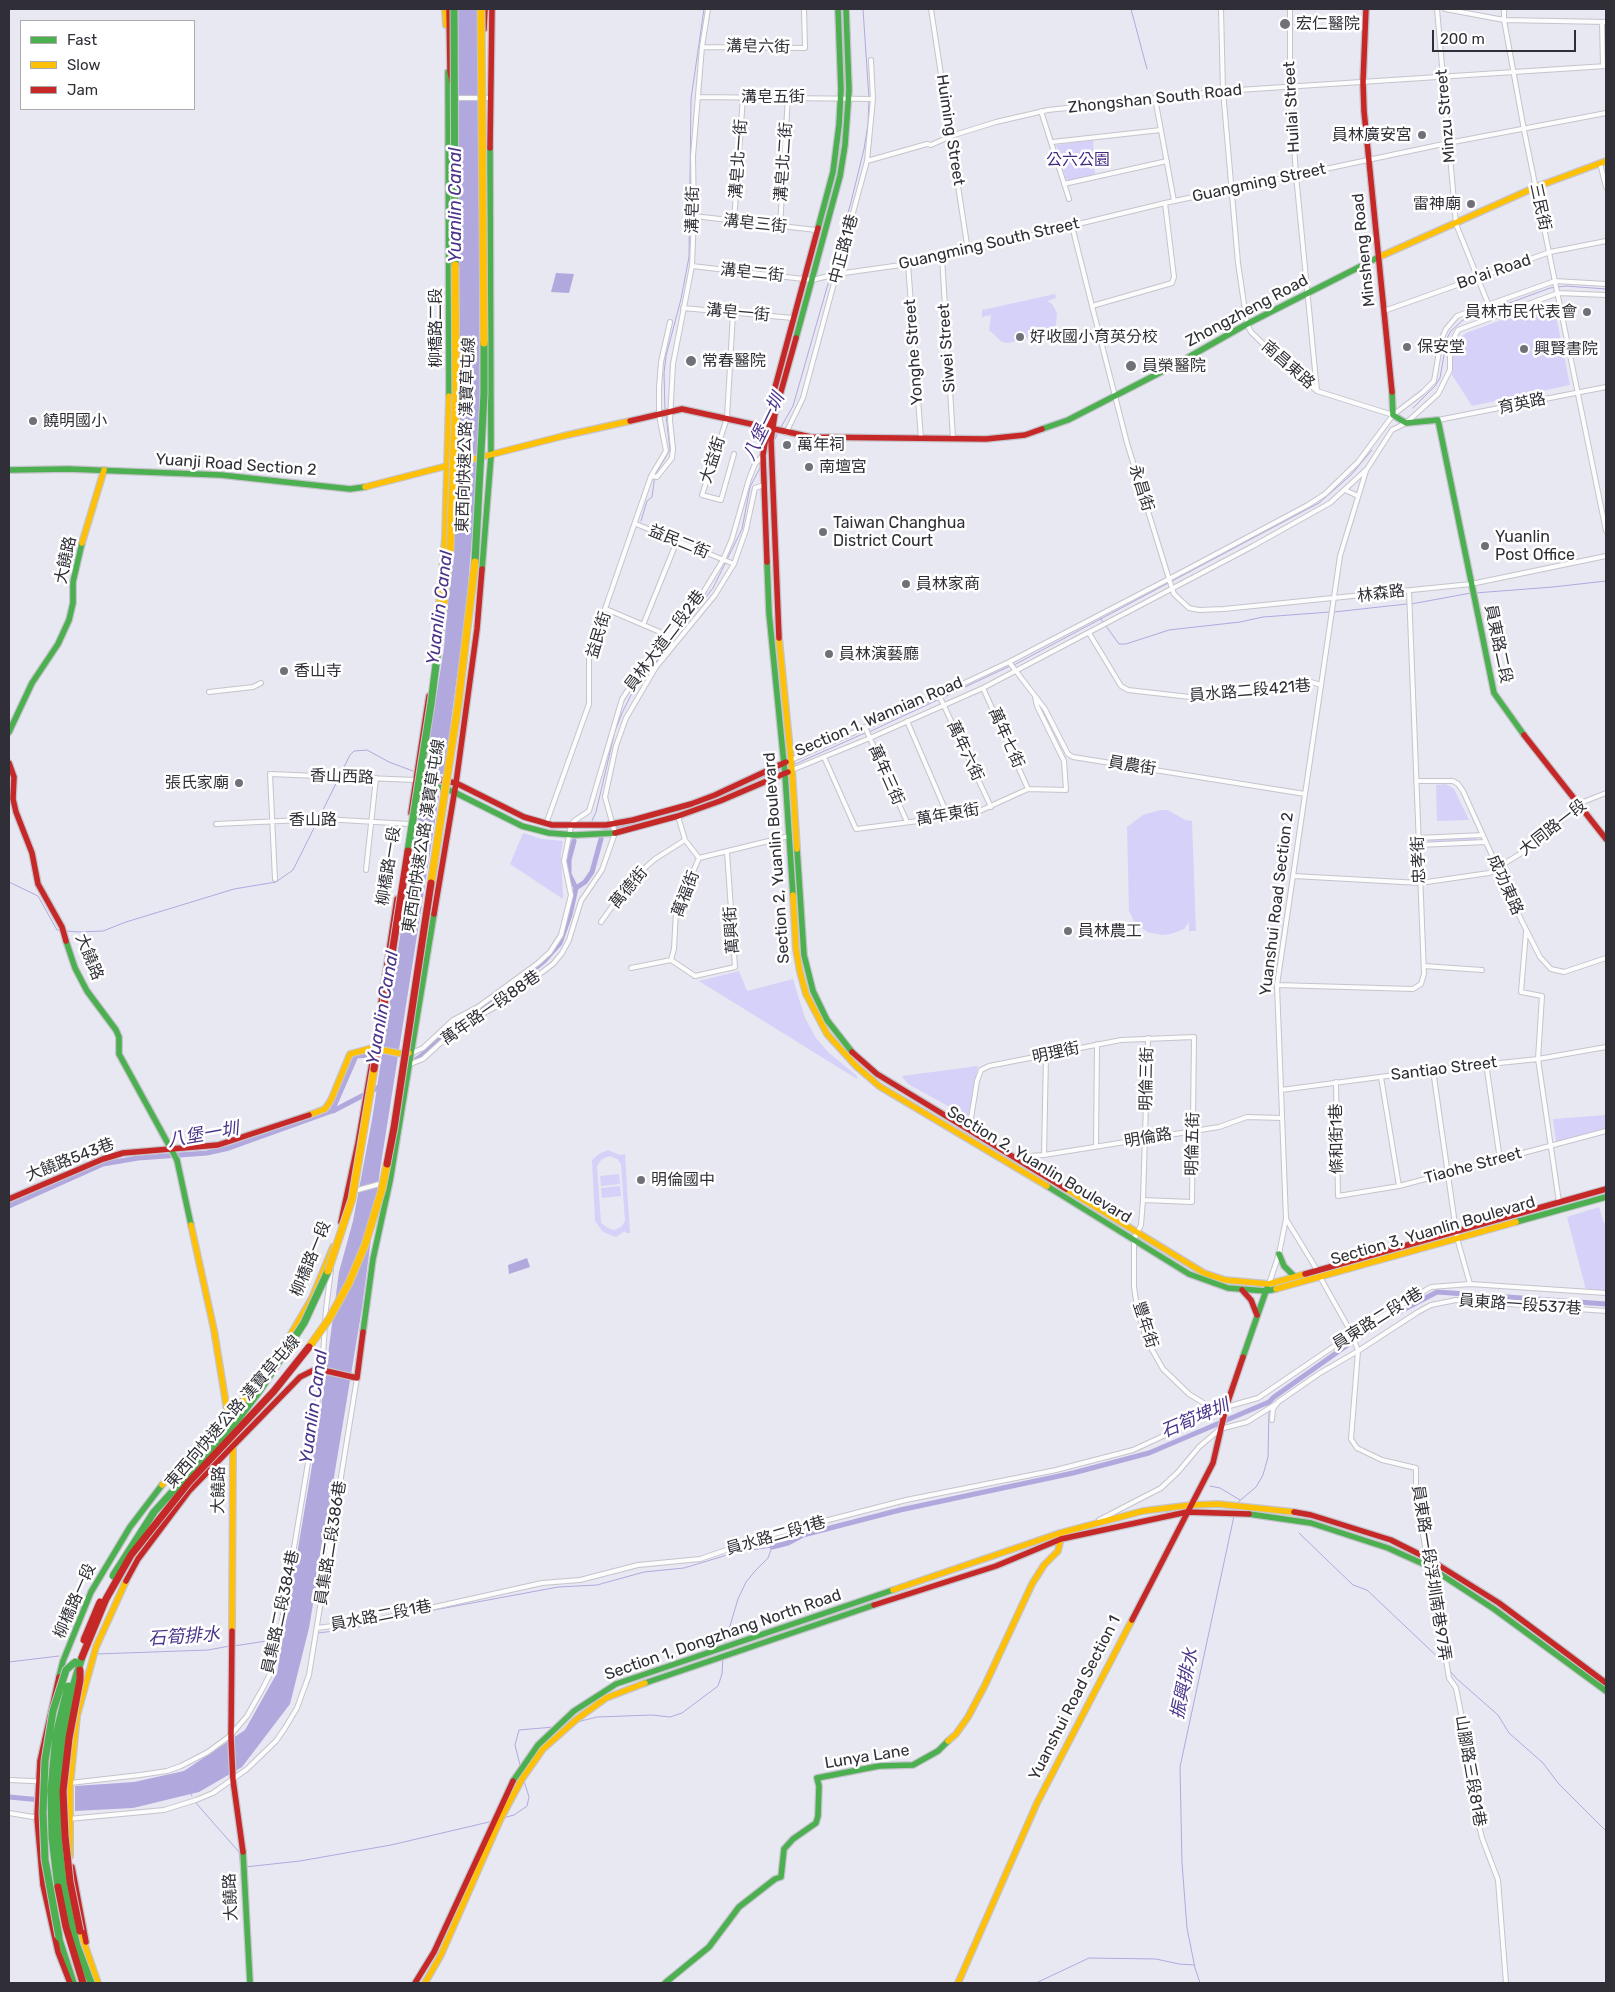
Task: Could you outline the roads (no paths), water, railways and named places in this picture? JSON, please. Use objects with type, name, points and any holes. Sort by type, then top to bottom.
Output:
[{"type":"main road","name":"柳橋路二段","points":[[445,9],[454,97],[448,467]]},
{"type":"main road","points":[[449,9],[450,81],[454,97]]},
{"type":"main road","name":"東西向快速公路 漢寶草屯線","points":[[83,1983],[66,1927],[57,1883],[52,1837],[51,1790],[56,1735],[92,1616],[113,1576],[154,1512],[240,1418],[304,1322],[325,1280],[352,1199],[366,1122],[432,695],[450,552],[456,395],[454,9]]},
{"type":"main road","name":"東西向快速公路 漢寶草屯線","points":[[91,1983],[77,1946],[72,1926],[63,1882],[58,1835],[58,1790],[63,1735],[78,1662],[106,1599],[131,1555],[189,1482],[274,1391],[305,1353],[329,1319],[349,1283],[362,1253],[382,1189],[397,1108],[458,705],[476,552],[484,394],[481,9]]},
{"type":"main road","points":[[481,74],[484,52],[485,9]]},
{"type":"main road","points":[[99,1983],[87,1946],[74,1882],[69,1817],[70,1785],[77,1716],[96,1647],[114,1603],[138,1559],[166,1520],[190,1491],[300,1377],[314,1370],[322,1370],[358,1378],[373,1259],[390,1181],[408,1066],[412,1052],[456,783],[477,629],[491,456],[490,98],[492,9]]},
{"type":"main road","points":[[770,429],[840,176],[845,145],[838,9]]},
{"type":"main road","points":[[770,429],[773,395],[833,172],[844,98],[848,51],[846,9]]},
{"type":"main road","name":"Minsheng Road","points":[[1366,9],[1363,82],[1368,160],[1393,399],[1393,415]]},
{"type":"main road","name":"Zhongzheng Road","points":[[770,429],[828,438],[986,439],[1025,435],[1068,420],[1115,397],[1247,324],[1378,258],[1536,187],[1603,162]]},
{"type":"main road","points":[[491,456],[563,436],[671,411],[688,409],[770,429]]},
{"type":"main road","points":[[1393,415],[1406,423],[1438,420]]},
{"type":"main road","name":"員東路二段","points":[[1438,420],[1494,692],[1520,730],[1606,839]]},
{"type":"main road","name":"Section 2, Yuanlin Boulevard","points":[[770,429],[763,455],[778,638],[791,760],[788,772],[789,836],[796,949],[806,994],[827,1034],[856,1066],[879,1086],[1135,1235],[1204,1273],[1225,1280],[1268,1287]]},
{"type":"main road","name":"Section 2, Yuanlin Boulevard","points":[[770,429],[771,638],[784,764],[788,772],[804,956],[813,991],[821,1009],[842,1040],[860,1061],[877,1074],[1135,1235],[1190,1274],[1228,1288],[1242,1290],[1268,1287]]},
{"type":"main road","name":"Yuanji Road Section 2","points":[[9,470],[104,470],[247,477],[350,488],[371,486],[491,456]]},
{"type":"main road","name":"柳橋路一段","points":[[70,1983],[58,1952],[43,1885],[37,1814],[38,1784],[45,1733],[63,1661],[91,1592],[130,1527],[172,1473],[256,1386],[292,1336],[312,1298],[332,1248],[348,1193],[378,1050],[435,650],[445,538],[448,467]]},
{"type":"main road","name":"大饒路","points":[[9,732],[32,683],[58,644],[69,620],[73,603],[73,582],[76,565],[104,470]]},
{"type":"main road","name":"Section 1, Wannian Road","points":[[444,784],[454,792],[522,826],[548,833],[633,820],[699,801],[791,760]]},
{"type":"main road","name":"大饒路","points":[[9,763],[14,777],[13,799],[16,812],[29,845],[38,884],[62,927],[76,968],[87,990],[116,1030],[119,1037],[119,1054],[176,1160],[214,1330],[233,1448],[231,1737],[233,1777],[243,1855],[250,1983]]},
{"type":"main road","name":"Section 1, Wannian Road","points":[[444,784],[456,783],[513,813],[546,824],[573,830],[611,833],[678,816],[720,801],[788,772]]},
{"type":"main road","points":[[415,780],[444,784]]},
{"type":"main road","name":"大饒路543巷","points":[[9,1199],[123,1153],[218,1146],[325,1109],[331,1100],[350,1054],[372,1048],[378,1050]]},
{"type":"main road","points":[[378,1050],[404,1054],[412,1052]]},
{"type":"main road","name":"Section 3, Yuanlin Boulevard","points":[[1268,1287],[1294,1276],[1319,1274],[1457,1230],[1606,1189]]},
{"type":"main road","name":"Section 3, Yuanlin Boulevard","points":[[1268,1287],[1606,1197]]},
{"type":"main road","points":[[1279,1254],[1284,1266],[1294,1276]]},
{"type":"main road","name":"Yuanshui Road Section 2","points":[[1220,1429],[1268,1287]]},
{"type":"main road","points":[[1242,1290],[1251,1300],[1257,1315]]},
{"type":"main road","name":"Yuanshui Road Section 1","points":[[958,1983],[1037,1803],[1212,1463],[1219,1442],[1220,1429]]},
{"type":"main road","points":[[1189,1509],[1241,1505],[1311,1515],[1391,1540],[1427,1558],[1499,1603],[1606,1683]]},
{"type":"main road","points":[[1189,1509],[1284,1518],[1311,1524],[1388,1548],[1428,1566],[1494,1609],[1606,1691]]},
{"type":"main road","name":"Section 1, Dongzhang North Road","points":[[415,1983],[434,1952],[510,1787],[538,1745],[574,1711],[616,1684],[1061,1536],[1094,1523],[1143,1511],[1189,1509]]},
{"type":"main road","name":"Section 1, Dongzhang North Road","points":[[425,1983],[441,1955],[501,1818],[522,1779],[543,1749],[577,1719],[606,1698],[791,1632],[996,1566],[1061,1536],[1189,1509]]},
{"type":"main road","name":"Lunya Lane","points":[[665,1983],[709,1947],[739,1907],[775,1879],[781,1877],[784,1850],[793,1839],[816,1823],[819,1786],[817,1778],[838,1776],[879,1766],[913,1765],[938,1751],[956,1734],[968,1717],[985,1685],[1032,1584],[1044,1565],[1058,1551],[1061,1536]]},
{"type":"main road","points":[[74,1983],[59,1937],[45,1860],[43,1813],[44,1771],[53,1711],[66,1670],[78,1662],[80,1680],[68,1738],[63,1791],[65,1836],[70,1882],[80,1931],[99,1983]]},
{"type":"street","name":"溝皂街","points":[[652,476],[657,478],[672,458],[673,364],[692,266],[694,156],[702,47],[708,9]]},
{"type":"street","name":"溝皂六街","points":[[702,47],[804,48],[804,9]]},
{"type":"street","name":"Huiming Street","points":[[931,9],[968,251]]},
{"type":"street","points":[[1221,9],[1222,91],[1238,263],[1247,324]]},
{"type":"street","name":"Huilai Street","points":[[1290,9],[1290,86],[1296,175],[1306,294],[1317,391]]},
{"type":"street","name":"Minzu Street","points":[[1437,9],[1456,224],[1493,316]]},
{"type":"street","points":[[1446,9],[1504,20],[1604,22],[1605,66]]},
{"type":"street","name":"三民街","points":[[1504,9],[1504,20],[1524,130],[1606,531]]},
{"type":"street","name":"中正路1巷","points":[[786,432],[803,398],[867,160],[872,99],[871,60]]},
{"type":"street","name":"Zhongshan South Road","points":[[867,160],[927,144],[931,146],[951,136],[1041,111],[1222,91],[1605,66]]},
{"type":"street","points":[[454,97],[490,98]]},
{"type":"street","name":"溝皂五街","points":[[698,97],[872,99]]},
{"type":"street","name":"溝皂北一街","points":[[734,221],[743,97]]},
{"type":"street","name":"溝皂北二街","points":[[780,226],[788,97]]},
{"type":"street","points":[[1155,98],[1174,201]]},
{"type":"street","points":[[1041,111],[1069,199]]},
{"type":"street","name":"Guangming Street","points":[[1165,203],[1448,143],[1606,113]]},
{"type":"street","points":[[1052,142],[1161,130]]},
{"type":"street","points":[[1064,184],[1167,161]]},
{"type":"street","points":[[1603,162],[1606,187]]},
{"type":"street","points":[[1092,306],[1172,283],[1174,277],[1165,203]]},
{"type":"street","name":"Guangming South Street","points":[[812,280],[837,274],[942,258],[1165,203]]},
{"type":"street","name":"溝皂三街","points":[[694,216],[816,230]]},
{"type":"street","points":[[1072,226],[1115,397]]},
{"type":"street","name":"Bo'ai Road","points":[[1384,311],[1550,252],[1606,241]]},
{"type":"street","name":"Siwei Street","points":[[942,258],[953,439]]},
{"type":"street","name":"Yonghe Street","points":[[908,264],[921,439]]},
{"type":"street","name":"溝皂二街","points":[[692,266],[812,280]]},
{"type":"street","points":[[1555,281],[1606,284]]},
{"type":"street","name":"Section 1, Wannian Road","points":[[791,760],[939,696],[1009,662],[1308,505],[1325,494],[1358,462],[1393,415],[1424,392],[1434,381],[1441,340],[1451,322],[1457,316],[1555,281]]},
{"type":"street","points":[[1367,469],[1392,430],[1406,423],[1438,394],[1450,370],[1450,346],[1458,330],[1558,293],[1606,295]]},
{"type":"street","name":"溝皂一街","points":[[683,308],[793,318]]},
{"type":"street","points":[[726,418],[733,313]]},
{"type":"street","name":"益民街","points":[[546,824],[589,704],[590,655],[652,476],[666,451],[659,415],[660,362],[670,322]]},
{"type":"street","name":"南昌東路","points":[[1247,324],[1251,332],[1282,362],[1317,391],[1393,415]]},
{"type":"street","name":"育英路","points":[[1438,420],[1606,387]]},
{"type":"street","name":"永昌街","points":[[1115,397],[1134,467],[1169,579]]},
{"type":"street","name":"大益街","points":[[726,418],[702,495],[721,500],[734,454]]},
{"type":"street","name":"員林大道二段2巷","points":[[573,830],[574,821],[589,811],[622,699],[642,667],[704,591],[723,560],[732,539],[749,479],[755,464],[763,455]]},
{"type":"street","name":"Section 1, Wannian Road","points":[[788,772],[944,706],[1090,633],[1247,550],[1330,503],[1367,469]]},
{"type":"street","name":"Yuanshui Road Section 2","points":[[1268,1287],[1279,1254],[1286,1219],[1277,985],[1340,556],[1367,469]]},
{"type":"street","points":[[611,833],[605,797],[626,718],[656,667],[715,596],[734,564],[746,530],[755,488],[766,485]]},
{"type":"street","points":[[1345,490],[1358,496]]},
{"type":"street","name":"益民二街","points":[[636,524],[734,564]]},
{"type":"street","points":[[643,625],[677,541]]},
{"type":"street","name":"林森路","points":[[1169,579],[1176,596],[1189,608],[1199,610],[1333,599],[1471,584],[1606,556]]},
{"type":"street","name":"忠孝街","points":[[1277,985],[1413,989],[1421,984],[1424,966],[1409,591]]},
{"type":"street","points":[[606,610],[667,635]]},
{"type":"street","name":"員水路二段421巷","points":[[1090,633],[1121,686],[1128,690],[1190,697],[1312,682],[1321,686]]},
{"type":"street","name":"員農街","points":[[1009,662],[1045,708],[1068,754],[1073,757],[1305,794]]},
{"type":"street","points":[[209,692],[253,687],[261,683]]},
{"type":"street","name":"萬年七街","points":[[983,688],[1028,789]]},
{"type":"street","name":"萬年六街","points":[[939,696],[991,807]]},
{"type":"street","name":"萬年東街","points":[[824,757],[856,829],[973,814],[1028,789],[1066,790],[1064,761],[1037,706],[1035,697]]},
{"type":"street","points":[[907,721],[948,816]]},
{"type":"street","name":"萬年三街","points":[[865,727],[907,822]]},
{"type":"street","name":"香山西路","points":[[271,820],[270,774],[415,780]]},
{"type":"street","points":[[366,870],[376,778]]},
{"type":"street","name":"成功東路","points":[[1416,781],[1447,780],[1458,784],[1463,791],[1495,862],[1496,870],[1526,931],[1540,957],[1551,970],[1564,972],[1606,958]]},
{"type":"street","name":"大同路一段","points":[[1294,876],[1420,883],[1459,879],[1489,873],[1528,849],[1552,830],[1578,804],[1606,793]]},
{"type":"street","points":[[678,816],[685,840],[699,858],[789,836]]},
{"type":"street","name":"香山路","points":[[216,824],[324,819],[409,824]]},
{"type":"street","points":[[271,820],[274,879]]},
{"type":"street","points":[[412,1052],[423,1048],[453,1020],[478,1007],[550,952],[561,935],[571,895],[564,861],[573,830]]},
{"type":"street","name":"萬年路一段88巷","points":[[408,1066],[423,1059],[457,1028],[497,1006],[553,964],[569,940],[581,901],[602,870],[611,833]]},
{"type":"street","points":[[1418,838],[1483,835]]},
{"type":"street","name":"萬德街","points":[[601,922],[632,880],[655,859],[685,840]]},
{"type":"street","points":[[1419,845],[1486,842]]},
{"type":"street","name":"萬興街","points":[[671,960],[695,976],[735,967],[727,852]]},
{"type":"street","name":"萬福街","points":[[671,960],[674,949],[676,911],[699,858]]},
{"type":"street","points":[[1526,931],[1521,992],[1542,996],[1538,1059],[1558,1202]]},
{"type":"street","points":[[631,968],[671,960]]},
{"type":"street","points":[[1424,966],[1482,970]]},
{"type":"street","name":"明理街","points":[[969,1130],[977,1081],[981,1070],[989,1066],[1121,1040],[1194,1037]]},
{"type":"street","name":"明倫五街","points":[[1143,1200],[1192,1202],[1194,1037]]},
{"type":"street","name":"明倫三街","points":[[1135,1235],[1141,1225],[1143,1200],[1148,1038]]},
{"type":"street","points":[[1096,1044],[1096,1146]]},
{"type":"street","name":"Santiao Street","points":[[1281,1090],[1486,1063],[1538,1059],[1606,1046]]},
{"type":"street","points":[[1044,1154],[1046,1056]]},
{"type":"street","points":[[1486,1063],[1500,1160]]},
{"type":"street","points":[[1434,1070],[1457,1238],[1470,1284]]},
{"type":"street","points":[[1381,1077],[1399,1186]]},
{"type":"street","name":"條和街1巷","points":[[1336,1082],[1338,1196]]},
{"type":"street","name":"明倫路","points":[[1014,1158],[1219,1127],[1247,1117],[1282,1118]]},
{"type":"street","name":"Tiaohe Street","points":[[1338,1196],[1399,1186],[1606,1132]]},
{"type":"street","points":[[348,1193],[390,1181]]},
{"type":"street","points":[[1286,1219],[1352,1334],[1358,1351]]},
{"type":"street","name":"豐年街","points":[[1135,1235],[1134,1287],[1146,1339],[1163,1369],[1189,1394],[1218,1412]]},
{"type":"street","name":"員集路二段384巷","points":[[9,1780],[38,1784],[70,1785],[167,1771],[208,1752],[231,1737],[247,1716],[264,1686],[278,1639],[316,1420],[332,1248]]},
{"type":"street","name":"員東路二段1巷","points":[[1226,1407],[1258,1398],[1352,1334],[1431,1287],[1470,1284],[1606,1293]]},
{"type":"street","name":"員東路一段537巷","points":[[1220,1429],[1247,1422],[1320,1373],[1418,1312],[1443,1302],[1470,1301],[1606,1311]]},
{"type":"street","name":"員東路一段浮圳南巷97弄","points":[[1358,1351],[1351,1439],[1357,1448],[1382,1460],[1416,1468],[1416,1491],[1428,1566],[1435,1593],[1448,1678]]},
{"type":"street","name":"員集路二段386巷","points":[[9,1813],[69,1817],[164,1810],[196,1800],[233,1777],[276,1741],[296,1708],[309,1675],[358,1378]]},
{"type":"street","points":[[1272,1420],[1274,1409],[1278,1402]]},
{"type":"street","name":"員水路二段1巷","points":[[317,1628],[372,1621],[542,1583],[580,1580],[638,1565],[700,1559],[770,1535],[906,1500],[1056,1470],[1133,1450],[1226,1407]]},
{"type":"street","points":[[1094,1523],[1161,1488],[1178,1472],[1199,1447],[1220,1429]]},
{"type":"street","name":"山腳路三段81巷","points":[[1448,1678],[1456,1688],[1471,1764],[1472,1795],[1482,1838],[1498,1880],[1506,1983]]},
{"type":"waterway","points":[[665,411],[664,373],[666,356],[681,299],[689,257],[691,99],[704,9]]},
{"type":"waterway","name":"八堡一圳","points":[[831,273],[851,202],[868,124],[869,99],[863,9]]},
{"type":"waterway","points":[[1131,9],[1147,69]]},
{"type":"waterway","name":"八堡一圳","points":[[781,427],[793,406],[830,277]]},
{"type":"waterway","points":[[1413,408],[1435,386],[1440,378],[1447,338],[1451,331],[1463,320],[1550,288],[1566,286],[1606,289]]},
{"type":"waterway","points":[[641,521],[647,501],[652,497],[655,475],[670,450],[666,415]]},
{"type":"waterway","name":"八堡一圳","points":[[773,443],[778,433]]},
{"type":"waterway","points":[[1014,665],[1319,503],[1351,475],[1372,450]]},
{"type":"waterway","name":"八堡一圳","points":[[591,823],[596,812],[615,731],[623,711],[632,693],[713,588],[742,529],[750,487],[761,466]]},
{"type":"waterway","points":[[1475,593],[1606,581]]},
{"type":"waterway","points":[[1411,604],[1471,593]]},
{"type":"waterway","points":[[1334,612],[1407,604]]},
{"type":"waterway","points":[[1101,619],[1119,644],[1126,644],[1169,630],[1240,622],[1263,617],[1330,612]]},
{"type":"waterway","points":[[869,732],[1010,666]]},
{"type":"waterway","points":[[793,765],[865,733]]},
{"type":"waterway","points":[[319,818],[350,755],[354,751],[367,750],[389,762],[413,771]]},
{"type":"waterway","name":"Yuanlin Canal","points":[[428,798],[432,767]]},
{"type":"waterway","points":[[701,803],[782,769]]},
{"type":"waterway","points":[[596,831],[621,827],[688,808]]},
{"type":"waterway","points":[[67,931],[103,931],[126,922],[234,889],[276,882],[293,870],[317,822]]},
{"type":"waterway","name":"八堡一圳","points":[[410,1060],[414,1061],[458,1023],[488,1006],[544,961],[560,943],[570,915],[576,888],[585,882],[592,872],[601,839]]},
{"type":"waterway","name":"八堡一圳","points":[[574,841],[569,860],[569,874],[576,888]]},
{"type":"waterway","points":[[9,882],[38,896],[57,930],[60,930]]},
{"type":"waterway","name":"八堡一圳","points":[[9,1206],[103,1164],[138,1158],[207,1153],[229,1148],[332,1111],[356,1056],[370,1055]]},
{"type":"waterway","points":[[333,1111],[383,1085]]},
{"type":"waterway","name":"石筍埤圳","points":[[772,1547],[788,1543],[803,1535],[900,1510],[1073,1473],[1149,1453],[1269,1402],[1380,1322],[1437,1292],[1606,1304]]},
{"type":"waterway","name":"振興排水","points":[[1269,1402],[1269,1407]]},
{"type":"waterway","name":"振興排水","points":[[1237,1503],[1256,1487],[1263,1475],[1268,1457],[1269,1411]]},
{"type":"waterway","points":[[1210,1486],[1220,1488],[1240,1500]]},
{"type":"waterway","name":"振興排水","points":[[1200,1983],[1187,1928],[1182,1863],[1180,1767],[1234,1516]]},
{"type":"waterway","points":[[1299,1533],[1353,1585],[1367,1590],[1445,1664]]},
{"type":"waterway","points":[[318,1633],[350,1629],[418,1613],[558,1587],[597,1585],[644,1572],[684,1568],[737,1552],[772,1547],[768,1558],[746,1582],[738,1599],[724,1646]]},
{"type":"waterway","name":"石筍排水","points":[[234,1646],[273,1640]]},
{"type":"waterway","name":"石筍排水","points":[[97,1654],[208,1650],[230,1646]]},
{"type":"waterway","name":"石筍排水","points":[[9,1662],[59,1656]]},
{"type":"waterway","points":[[577,1722],[597,1717],[652,1715],[670,1717],[682,1713],[718,1686],[722,1674],[723,1657]]},
{"type":"waterway","points":[[1449,1670],[1498,1715],[1509,1733],[1543,1763],[1558,1783],[1606,1831]]},
{"type":"waterway","points":[[520,1765],[515,1745],[519,1730],[554,1727]]},
{"type":"waterway","points":[[503,1818],[514,1815],[527,1806],[529,1797],[524,1781]]},
{"type":"waterway","name":"Yuanlin Canal","points":[[9,1797],[41,1800]]},
{"type":"waterway","points":[[196,1803],[239,1852],[241,1867]]},
{"type":"waterway","points":[[245,1867],[300,1861],[391,1845],[489,1822]]},
{"type":"waterway","points":[[1036,1983],[1089,1958],[1156,1959],[1194,1965]]},
{"type":"place","name":"宏仁醫院","points":[[1285,24]]},
{"type":"place","name":"員林廣安宮","points":[[1422,135]]},
{"type":"place","name":"雷神廟","points":[[1471,204]]},
{"type":"place","name":"員林市民代表會","points":[[1587,312]]},
{"type":"place","name":"好收國小育英分校","points":[[1020,337]]},
{"type":"place","name":"保安堂","points":[[1407,347]]},
{"type":"place","name":"興賢書院","points":[[1524,349]]},
{"type":"place","name":"常春醫院","points":[[691,361]]},
{"type":"place","name":"員榮醫院","points":[[1131,366]]},
{"type":"place","name":"饒明國小","points":[[33,421]]},
{"type":"place","name":"萬年祠","points":[[787,445]]},
{"type":"place","name":"南壇宮","points":[[809,467]]},
{"type":"place","name":"Taiwan Changhua District Court","points":[[823,532]]},
{"type":"place","name":"Yuanlin Post Office","points":[[1485,546]]},
{"type":"place","name":"員林家商","points":[[906,584]]},
{"type":"place","name":"員林演藝廳","points":[[829,654]]},
{"type":"place","name":"香山寺","points":[[284,671]]},
{"type":"place","name":"張氏家廟","points":[[239,783]]},
{"type":"place","name":"員林農工","points":[[1068,931]]},
{"type":"place","name":"明倫國中","points":[[641,1180]]},
{"type":"park label","name":"公六公園","points":[[1078,160]]}]
